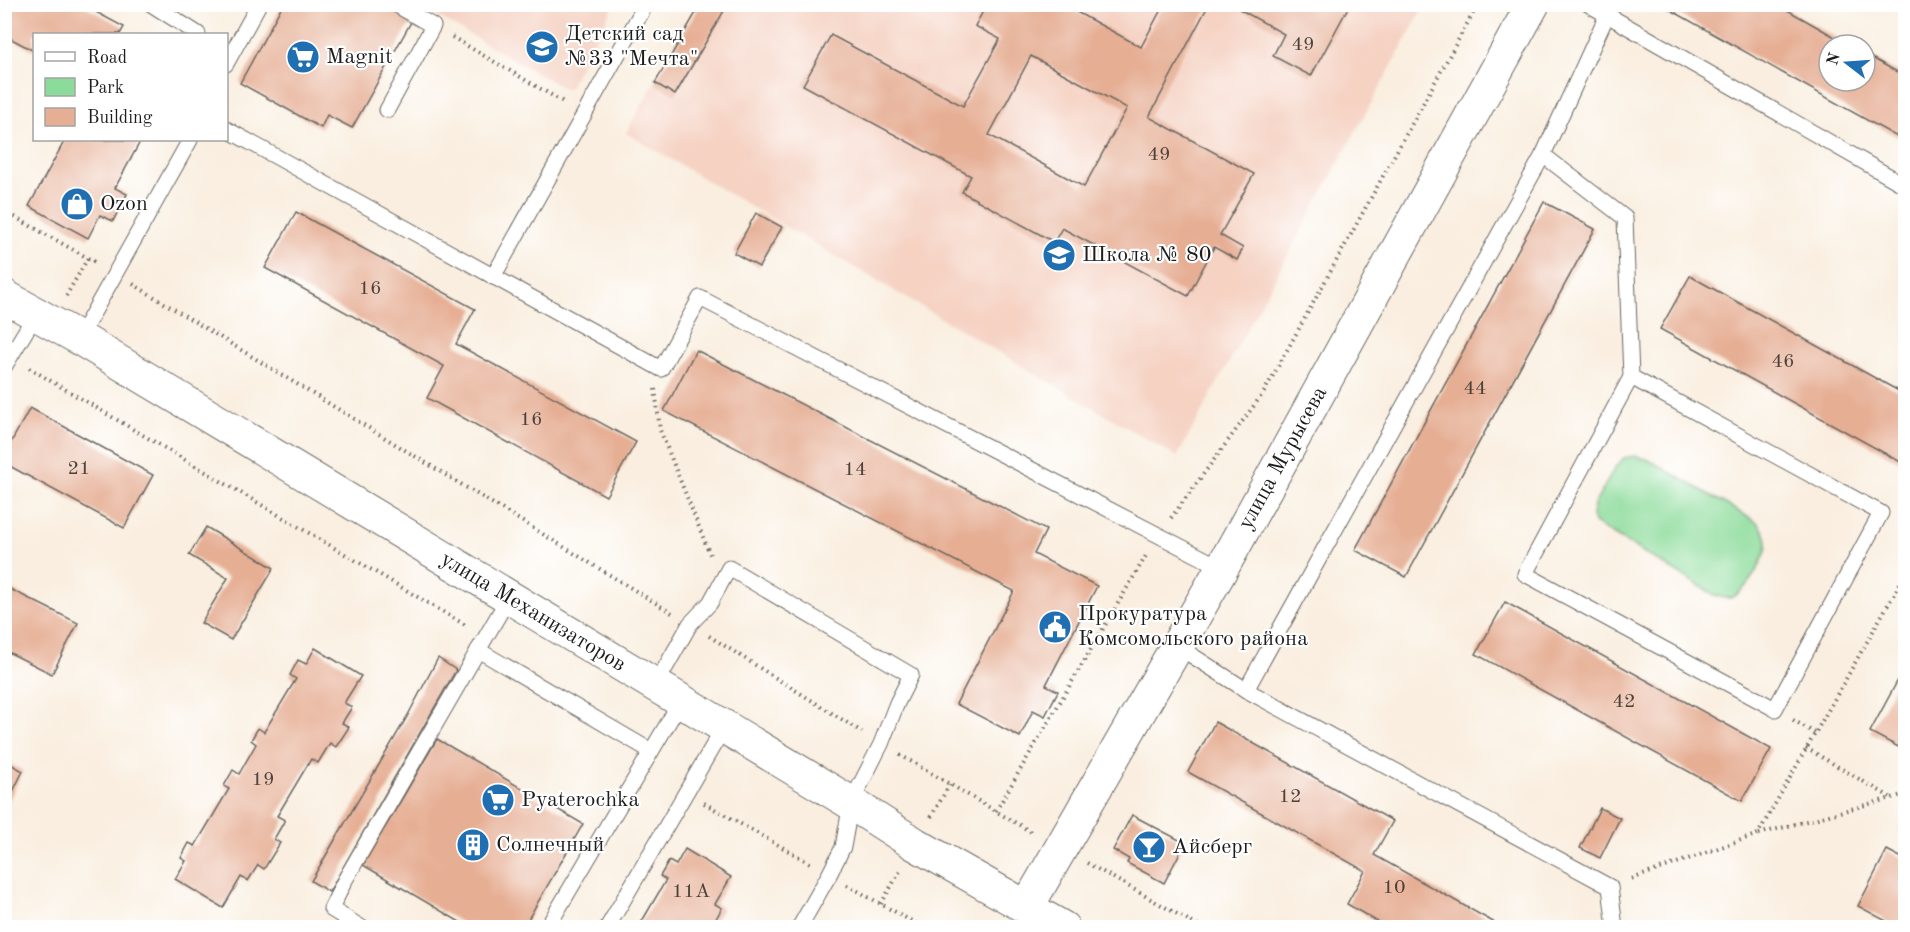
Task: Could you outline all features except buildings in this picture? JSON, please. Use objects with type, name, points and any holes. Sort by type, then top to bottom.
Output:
[{"type":"main road","name":"улица Мурысева","points":[[1027,907],[1222,568],[1533,4]]},
{"type":"main road","name":"улица Механизаторов","points":[[4,296],[79,338],[851,803],[915,844],[1063,927]]},
{"type":"lane","points":[[151,4],[196,33]]},
{"type":"lane","points":[[228,57],[259,4]]},
{"type":"lane","points":[[387,110],[433,26],[395,4]]},
{"type":"lane","points":[[493,277],[646,4]]},
{"type":"lane","points":[[1588,4],[1905,186]]},
{"type":"lane","points":[[1246,690],[1543,155],[1607,15]]},
{"type":"lane","points":[[228,130],[661,369],[700,298],[1222,568]]},
{"type":"lane","points":[[79,338],[189,141]]},
{"type":"lane","points":[[1543,155],[1625,218],[1631,377],[1525,574],[1774,709],[1881,513],[1631,377]]},
{"type":"lane","points":[[7,363],[36,314]]},
{"type":"lane","points":[[547,927],[651,751],[690,624],[710,603],[729,568],[911,675],[897,702],[881,744],[851,803],[843,847],[830,875],[798,927]]},
{"type":"lane","points":[[362,927],[331,909],[345,880],[509,597]]},
{"type":"lane","points":[[482,644],[651,751]]},
{"type":"lane","points":[[1177,646],[1246,690],[1610,887],[1615,927]]},
{"type":"lane","points":[[607,927],[724,727]]},
{"type":"path","points":[[996,811],[1159,536],[1264,392],[1479,4]]},
{"type":"path","points":[[433,26],[584,114]]},
{"type":"path","points":[[4,211],[115,273],[690,624],[881,744],[1202,927]]},
{"type":"path","points":[[7,363],[482,644]]},
{"type":"path","points":[[652,364],[660,430],[721,582]]},
{"type":"path","points":[[1758,834],[1905,573]]},
{"type":"path","points":[[1806,748],[1891,798]]},
{"type":"path","points":[[685,793],[924,927]]},
{"type":"path","points":[[1610,887],[1758,834],[1905,794]]},
{"type":"shaded area","name":"Детский сад №33 \"Мечта\"","points":[[614,4],[567,90],[418,5]]},
{"type":"shaded area","name":"Школа № 80","points":[[698,5],[1425,5],[1177,457],[626,133]]},
{"type":"green space","points":[[1634,456],[1647,459],[1757,522],[1761,527],[1767,540],[1763,557],[1754,575],[1735,596],[1724,598],[1715,595],[1594,523],[1592,515],[1594,505],[1615,468],[1624,458]]},
{"type":"place","name":"Детский сад №33 \"Мечта\"","points":[[542,47]]},
{"type":"place","name":"Magnit","points":[[303,57]]},
{"type":"place","name":"Ozon","points":[[77,204]]},
{"type":"place","name":"Школа № 80","points":[[1059,255]]},
{"type":"place","name":"Прокуратура Комсомольского района","points":[[1055,627]]},
{"type":"place","name":"Pyaterochka","points":[[498,800]]},
{"type":"place","name":"Солнечный","points":[[473,845]]},
{"type":"place","name":"Айсберг","points":[[1149,847]]}]
